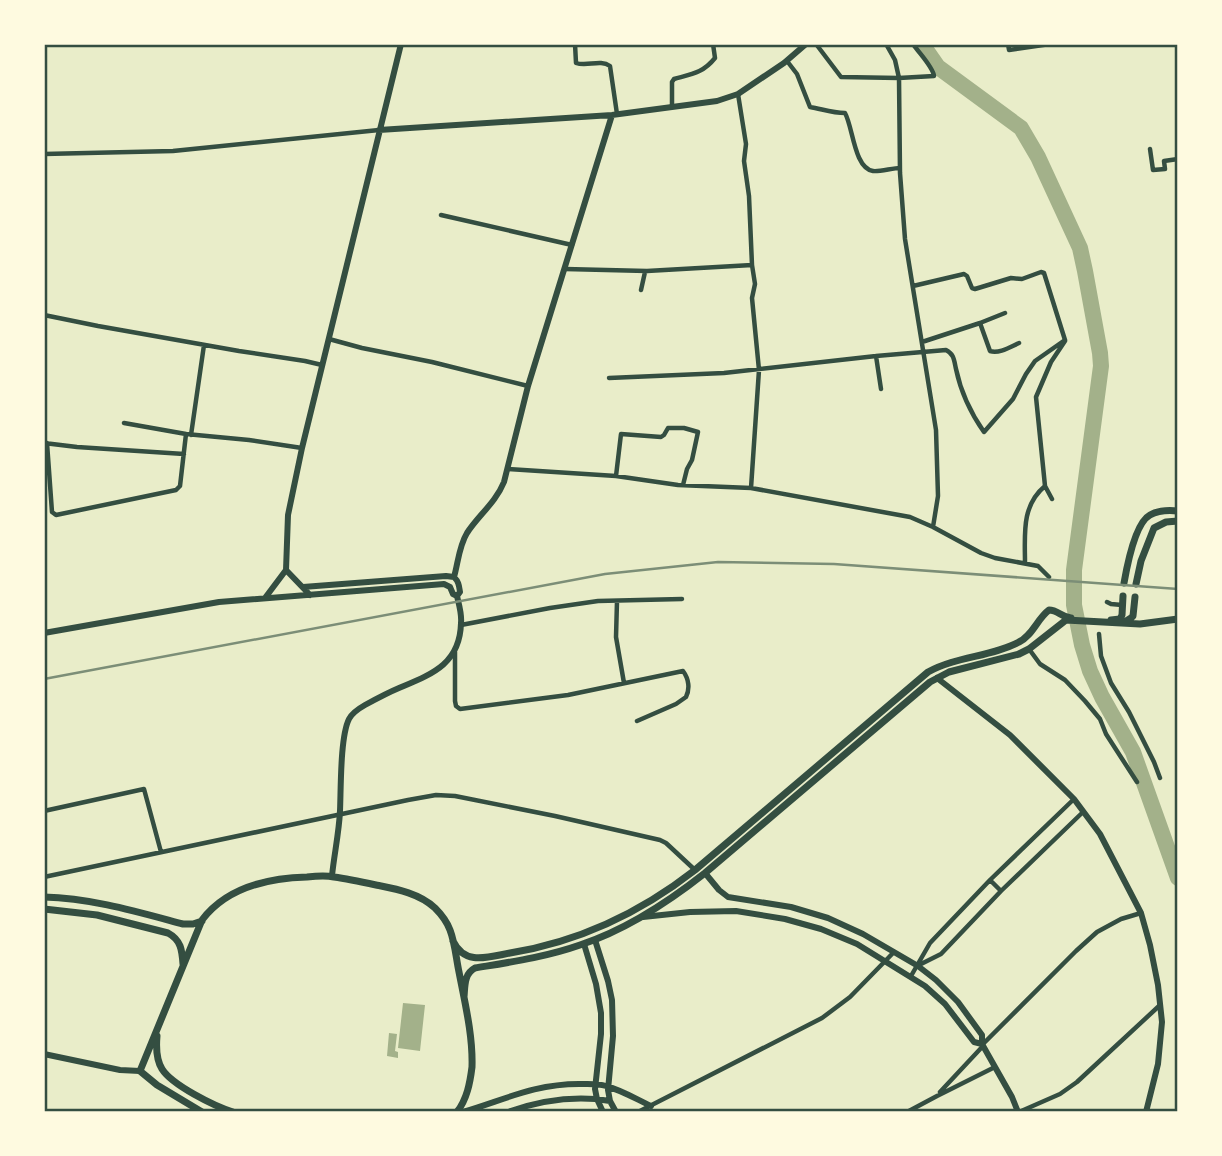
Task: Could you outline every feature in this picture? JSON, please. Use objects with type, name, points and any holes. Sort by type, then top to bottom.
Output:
[{"type":"main road","points":[[1124,583],[1129,558],[1144,520],[1154,513],[1178,511]]},
{"type":"main road","points":[[1136,584],[1141,561],[1154,528],[1166,522],[1178,521]]},
{"type":"main road","points":[[1109,621],[1120,619],[1123,596]]},
{"type":"main road","points":[[1122,624],[1132,618],[1135,597]]},
{"type":"main road","points":[[453,941],[462,953],[479,958],[530,950],[591,932],[639,908],[695,870],[929,672],[945,663],[1000,650],[1021,641],[1029,636],[1049,610],[1065,619],[1122,624],[1178,619]]},
{"type":"main road","points":[[464,997],[467,977],[475,968],[532,959],[584,944],[641,917],[676,896],[937,678],[956,670],[1019,654],[1065,619]]},
{"type":"main road","points":[[44,897],[99,904],[183,924],[202,920],[221,902],[249,886],[284,878],[332,876],[392,889],[422,899],[442,915],[447,923],[464,997],[471,1068],[466,1098],[457,1112]]},
{"type":"main road","points":[[54,909],[55,897]]},
{"type":"main road","points":[[97,915],[99,904]]},
{"type":"main road","points":[[44,909],[97,915],[172,935],[180,945],[184,968]]},
{"type":"main road","points":[[202,920],[140,1071],[157,1085],[202,1112]]},
{"type":"main road","points":[[158,1028],[157,1050],[164,1071],[173,1080],[214,1105],[233,1112]]},
{"type":"street","points":[[265,598],[286,570],[288,515],[302,448],[401,44]]},
{"type":"street","points":[[454,577],[467,534],[502,488],[528,386],[614,115],[611,67],[605,63],[576,63],[575,44]]},
{"type":"street","points":[[672,107],[672,82],[708,66],[715,58],[713,44]]},
{"type":"street","points":[[44,154],[173,151],[379,130],[614,115],[672,107],[738,94],[787,61],[806,44]]},
{"type":"street","points":[[816,44],[839,77],[934,76],[933,69],[913,44]]},
{"type":"street","points":[[886,44],[895,61],[899,78],[900,168],[905,239],[936,430],[939,475],[933,527]]},
{"type":"street","points":[[1008,44],[1009,50],[1050,44]]},
{"type":"street","points":[[787,61],[797,74],[810,107],[823,108],[832,113],[845,113],[862,165],[872,171],[900,168]]},
{"type":"street","points":[[738,94],[746,144],[744,161],[755,284],[752,298],[758,370],[751,488]]},
{"type":"street","points":[[1150,149],[1153,170],[1165,169],[1164,161],[1178,159]]},
{"type":"street","points":[[441,215],[572,245]]},
{"type":"street","points":[[565,269],[647,271],[752,265]]},
{"type":"street","points":[[641,290],[647,271]]},
{"type":"street","points":[[913,286],[964,274],[975,289],[1011,278],[1022,279],[1044,273],[1065,340],[1051,362],[1036,397],[1045,486],[1052,499]]},
{"type":"street","points":[[922,342],[1005,313]]},
{"type":"street","points":[[44,315],[322,366]]},
{"type":"street","points":[[980,323],[990,351],[1000,351],[1019,342]]},
{"type":"street","points":[[329,339],[528,386]]},
{"type":"street","points":[[609,378],[704,375],[946,350],[951,353],[966,403],[984,432],[1013,399],[1035,360],[1065,340]]},
{"type":"street","points":[[184,454],[46,443],[52,512],[56,515],[176,489],[180,485],[204,345]]},
{"type":"street","points":[[876,356],[881,389]]},
{"type":"street","points":[[124,423],[188,435],[302,448]]},
{"type":"street","points":[[616,476],[622,433],[660,437],[668,428],[697,430],[684,485]]},
{"type":"street","points":[[508,469],[616,476],[684,485],[751,488],[910,517],[981,554],[1038,566],[1049,577]]},
{"type":"street","points":[[1025,563],[1027,514],[1032,500],[1045,486]]},
{"type":"street","points":[[286,570],[310,594]]},
{"type":"street","points":[[303,587],[454,577],[460,592],[457,596],[461,625],[455,651],[455,704],[460,709],[555,697],[681,671],[685,674],[689,690],[686,697],[637,721]]},
{"type":"street","points":[[44,633],[219,602],[444,584],[457,596]]},
{"type":"street","points":[[461,625],[598,601],[682,599]]},
{"type":"street","points":[[617,601],[616,638],[624,683]]},
{"type":"street","points":[[1107,601],[1123,605]]},
{"type":"street","points":[[1099,634],[1101,656],[1111,683],[1129,712],[1160,778]]},
{"type":"street","points":[[1028,649],[1040,664],[1065,680],[1100,719],[1106,734],[1137,782]]},
{"type":"street","points":[[332,876],[340,815],[343,749],[349,718],[365,705],[437,671],[455,651]]},
{"type":"street","points":[[937,678],[1010,735],[1074,799],[1100,835],[1141,913],[1154,960],[1161,1005],[1160,1046],[1146,1112]]},
{"type":"street","points":[[44,811],[144,789],[161,852]]},
{"type":"street","points":[[44,877],[436,795],[455,796],[555,816],[660,840],[695,870]]},
{"type":"street","points":[[911,976],[930,943],[990,880],[1074,799]]},
{"type":"street","points":[[918,966],[941,954],[1001,891],[1083,812]]},
{"type":"street","points":[[705,873],[719,891],[728,897],[818,915],[853,929],[918,966],[958,1002],[982,1035],[982,1045],[1019,1112],[1060,1094],[1077,1082],[1161,1005]]},
{"type":"street","points":[[990,880],[1001,891]]},
{"type":"street","points":[[641,917],[727,911],[771,916],[821,929],[857,944],[911,976],[946,1004],[974,1042],[982,1045]]},
{"type":"street","points":[[937,1096],[982,1045],[1097,932],[1121,919],[1141,913]]},
{"type":"street","points":[[595,940],[608,981],[613,1012],[607,1086],[616,1112]]},
{"type":"street","points":[[584,944],[601,1013],[595,1084],[597,1099],[603,1112]]},
{"type":"street","points":[[638,1112],[822,1018],[850,997],[894,952]]},
{"type":"street","points":[[601,1013],[613,1012]]},
{"type":"street","points":[[44,1054],[120,1070],[140,1071]]},
{"type":"street","points":[[907,1112],[995,1067]]},
{"type":"street","points":[[463,1112],[534,1088],[564,1084],[607,1086],[651,1106]]},
{"type":"street","points":[[508,1112],[549,1100],[571,1098],[610,1101]]},
{"type":"shaded area","points":[[403,1003],[425,1005],[420,1051],[398,1048]]},
{"type":"shaded area","points":[[389,1033],[397,1034],[395,1051],[398,1052],[398,1058],[387,1056]]},
{"type":"waterway","points":[[922,44],[938,67],[1021,128],[1038,157],[1080,248],[1101,366],[1074,570],[1074,605],[1090,671],[1133,752],[1178,878]]},
{"type":"railway","points":[[44,679],[605,574],[718,562],[834,564],[1178,589]]}]
